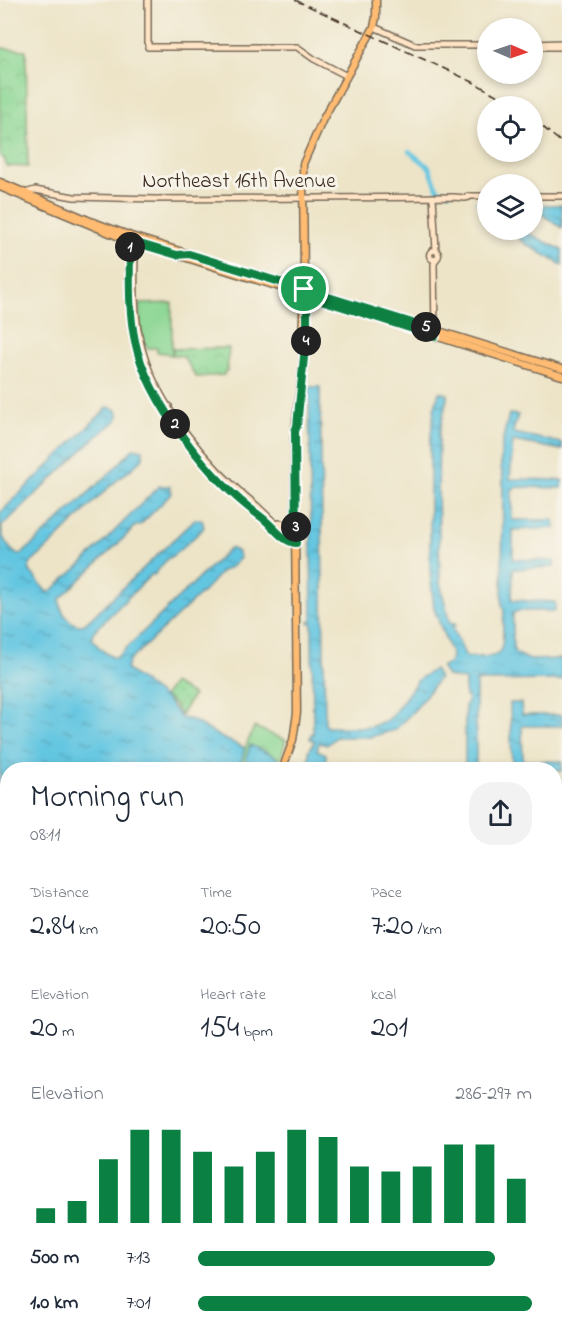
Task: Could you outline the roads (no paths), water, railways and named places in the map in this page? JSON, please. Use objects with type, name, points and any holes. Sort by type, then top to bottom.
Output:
[{"type":"main road","points":[[286,762],[297,713],[294,425],[307,306],[304,292],[302,173],[304,160],[374,27],[376,0]]},
{"type":"main road","points":[[0,182],[133,239],[189,254],[562,375]]},
{"type":"main road","points":[[0,187],[78,221],[177,255],[435,333],[460,344],[486,346],[562,369]]},
{"type":"main road","points":[[17,195],[25,193]]},
{"type":"main road","points":[[177,255],[189,254]]},
{"type":"main road","points":[[300,383],[304,292]]},
{"type":"main road","points":[[307,306],[318,299]]},
{"type":"main road","points":[[302,323],[306,330]]},
{"type":"street","points":[[148,0],[148,47],[297,47],[314,59],[347,76]]},
{"type":"street","points":[[374,27],[416,46],[477,45]]},
{"type":"street","points":[[543,45],[562,45]]},
{"type":"street","name":"Northeast 16th Avenue","points":[[25,193],[35,190],[74,197],[155,200],[477,197]]},
{"type":"street","points":[[543,196],[562,196]]},
{"type":"street","points":[[434,197],[434,250],[429,255],[434,260],[435,333]]},
{"type":"street","points":[[133,239],[136,315],[140,339],[149,371],[168,409],[196,454],[215,476],[272,525],[285,540],[296,540]]},
{"type":"street","points":[[168,409],[209,461],[243,495],[273,519],[281,524],[289,525]]},
{"type":"street","points":[[273,519],[288,536],[296,540]]},
{"type":"water","points":[[562,205],[562,228],[543,215],[543,207]]},
{"type":"water","points":[[521,240],[542,240],[562,250],[562,265]]},
{"type":"water","points":[[309,387],[320,387],[325,724],[327,727],[370,727],[385,721],[391,717],[418,680],[434,669],[439,678],[417,707],[395,730],[370,737],[336,737],[327,745],[319,743],[317,750],[326,754],[326,762],[309,762],[309,750],[314,743],[313,739],[310,739],[313,734],[312,624],[309,622],[312,621]]},
{"type":"water","points":[[439,392],[448,394],[439,434],[440,583],[450,624],[455,623],[456,625],[452,627],[466,657],[493,656],[501,650],[504,612],[502,605],[503,477],[501,453],[509,414],[518,415],[514,433],[562,443],[562,450],[513,441],[510,479],[562,480],[562,488],[516,487],[512,490],[512,520],[554,520],[555,528],[513,530],[513,559],[554,561],[554,567],[513,569],[512,600],[555,602],[553,611],[513,613],[513,647],[515,653],[530,660],[562,659],[562,680],[476,681],[476,762],[465,762],[465,706],[468,697],[465,697],[465,680],[447,676],[442,669],[442,666],[449,664],[452,656],[434,609],[430,571],[430,444],[434,410]]},
{"type":"water","points":[[108,407],[117,410],[117,420],[2,526],[4,538],[8,546],[18,555],[22,554],[134,448],[143,450],[143,458],[108,488],[31,563],[29,568],[46,591],[50,592],[85,561],[159,486],[170,486],[172,493],[141,524],[132,528],[60,599],[60,604],[67,618],[75,624],[85,624],[195,519],[202,520],[204,527],[201,531],[167,559],[154,575],[152,574],[93,632],[92,639],[106,653],[116,658],[230,548],[237,551],[240,558],[222,571],[206,589],[129,661],[126,669],[167,700],[181,718],[192,720],[222,738],[245,748],[242,762],[0,762],[0,513]]},
{"type":"water","points":[[510,703],[521,703],[522,715],[562,715],[562,726],[522,726],[523,761],[562,762],[512,762]]},
{"type":"water","points":[[250,745],[278,759],[278,762],[246,762]]},
{"type":"waterway","points":[[409,151],[429,167],[438,190],[450,192]]},
{"type":"railway","points":[[295,0],[473,82],[498,96]]},
{"type":"railway","points":[[543,127],[562,143]]}]
